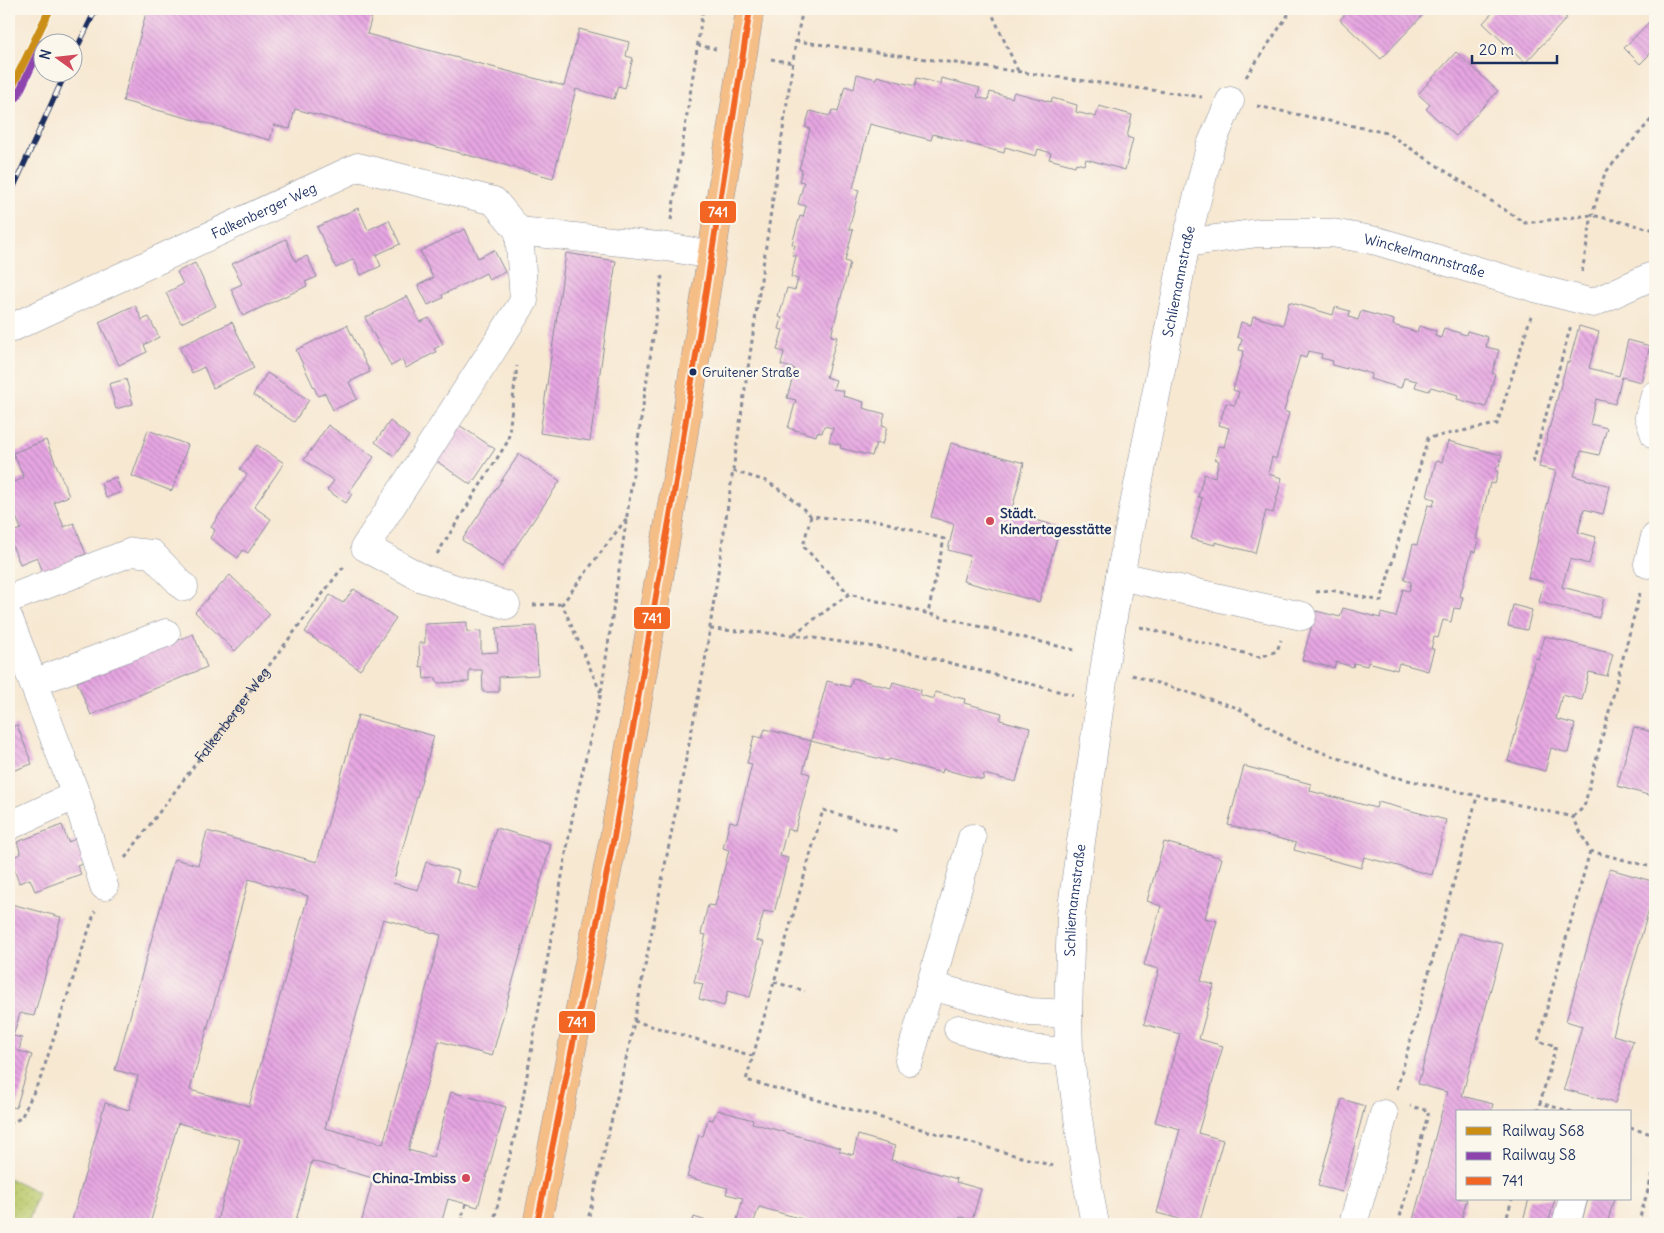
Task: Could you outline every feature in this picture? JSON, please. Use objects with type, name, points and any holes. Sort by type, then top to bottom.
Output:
[{"type":"main road","points":[[537,1224],[614,837],[679,464],[750,9]]},
{"type":"street","name":"Schliemannstraße","points":[[1095,1224],[1086,1175],[1069,1052],[1068,1014],[1071,915],[1100,702],[1120,576],[1186,243],[1210,147],[1230,101]]},
{"type":"street","name":"Falkenberger Weg","points":[[9,329],[358,168],[494,202],[519,231]]},
{"type":"street","points":[[506,605],[422,578],[365,547],[524,301],[519,231],[667,247],[712,255]]},
{"type":"street","name":"Winckelmannstraße","points":[[1186,243],[1258,233],[1332,234],[1377,241],[1577,300],[1593,303],[1650,277],[1655,278]]},
{"type":"street","points":[[1655,395],[1649,417],[1655,435]]},
{"type":"street","points":[[1648,564],[1655,537]]},
{"type":"street","points":[[9,600],[132,552],[152,554],[184,586]]},
{"type":"street","points":[[1120,576],[1302,616]]},
{"type":"street","points":[[9,619],[76,795],[104,886]]},
{"type":"street","points":[[33,683],[166,633]]},
{"type":"street","points":[[9,826],[76,795]]},
{"type":"street","points":[[909,1061],[972,838]]},
{"type":"street","points":[[930,986],[1030,1012],[1068,1014]]},
{"type":"street","points":[[958,1029],[1030,1049],[1069,1052]]},
{"type":"street","points":[[1353,1224],[1394,1103]]},
{"type":"street","points":[[1566,1224],[1573,1200]]},
{"type":"path","points":[[493,1224],[520,1115],[574,808],[601,693],[703,9]]},
{"type":"path","points":[[587,1224],[634,1022],[702,678],[796,41],[803,9]]},
{"type":"path","points":[[990,9],[1018,71]]},
{"type":"path","points":[[1230,101],[1292,9]]},
{"type":"path","points":[[796,41],[1230,101],[1387,133],[1525,224],[1592,215],[1655,230]]},
{"type":"path","points":[[1533,462],[1577,300],[1592,215],[1604,173],[1655,114]]},
{"type":"path","points":[[1302,616],[1310,593],[1330,590],[1380,601],[1428,438],[1496,424],[1539,289]]},
{"type":"path","points":[[422,578],[508,441],[518,357]]},
{"type":"path","points":[[733,471],[766,481],[788,496],[811,516],[840,520],[880,521],[944,540],[928,613]]},
{"type":"path","points":[[811,516],[802,546],[849,594],[928,613],[1106,662],[1238,708],[1291,741],[1385,775],[1573,817]]},
{"type":"path","points":[[601,693],[562,604],[627,518]]},
{"type":"path","name":"Falkenberger Weg","points":[[9,1124],[21,1118],[41,1078],[104,886],[339,572],[365,547]]},
{"type":"path","points":[[1573,817],[1584,807],[1648,564]]},
{"type":"path","points":[[794,634],[849,594]]},
{"type":"path","points":[[1113,620],[1260,657],[1276,651],[1282,639]]},
{"type":"path","points":[[710,630],[794,634],[908,652],[1100,702]]},
{"type":"path","points":[[1398,1224],[1429,1112],[1394,1103],[1477,796]]},
{"type":"path","points":[[900,832],[823,810],[746,1080],[1086,1175]]},
{"type":"path","points":[[1538,1110],[1556,1046],[1538,1041],[1590,851],[1573,817]]},
{"type":"path","points":[[1590,851],[1655,868]]},
{"type":"path","points":[[774,982],[805,991]]},
{"type":"path","points":[[634,1022],[753,1056]]},
{"type":"path","points":[[1540,1103],[1565,1110]]},
{"type":"path","points":[[1632,1129],[1655,1135]]},
{"type":"path","points":[[1638,1224],[1655,1166]]},
{"type":"path","points":[[1505,1224],[1512,1200]]},
{"type":"path","points":[[466,1204],[461,1219],[481,1224]]},
{"type":"green space","points":[[9,1178],[38,1192],[28,1224],[9,1224]]},
{"type":"building","points":[[147,9],[374,9],[367,34],[564,86],[579,29],[629,42],[626,56],[633,58],[625,88],[618,86],[614,99],[576,89],[553,178],[295,109],[290,129],[274,125],[270,140],[123,101]]},
{"type":"building","points":[[1350,9],[1416,9],[1423,15],[1381,59],[1340,20]]},
{"type":"building","points":[[1496,9],[1556,9],[1567,18],[1525,63],[1483,23]]},
{"type":"building","points":[[1655,16],[1655,49],[1640,64],[1624,48]]},
{"type":"building","points":[[1456,52],[1498,91],[1456,136],[1426,109],[1430,105],[1418,94]]},
{"type":"building","points":[[857,74],[876,79],[877,76],[915,86],[917,78],[940,84],[941,78],[980,88],[977,97],[988,100],[990,92],[1012,98],[1014,92],[1051,102],[1052,98],[1077,105],[1076,112],[1096,117],[1099,106],[1132,115],[1127,137],[1133,139],[1125,170],[1086,159],[1084,165],[1076,163],[1075,166],[1049,159],[1051,153],[1038,149],[1036,156],[1005,147],[1004,153],[933,134],[931,140],[870,124],[853,188],[859,190],[849,229],[853,230],[845,261],[850,263],[831,336],[837,337],[826,377],[836,380],[833,389],[844,391],[843,396],[864,402],[863,408],[885,414],[882,426],[887,427],[882,445],[876,443],[872,456],[840,448],[841,445],[829,442],[833,428],[824,426],[822,433],[817,432],[816,436],[788,428],[796,400],[787,398],[795,369],[781,365],[784,352],[777,350],[783,330],[779,329],[782,318],[779,317],[787,288],[795,290],[798,279],[791,277],[796,256],[792,255],[795,245],[792,244],[800,216],[803,217],[806,206],[798,204],[804,182],[799,181],[802,170],[799,169],[810,129],[805,127],[810,111],[830,116],[832,110],[838,112],[845,86],[854,89]]},
{"type":"building","points":[[358,208],[368,230],[389,220],[400,244],[376,255],[381,266],[361,275],[354,259],[336,268],[317,227]]},
{"type":"building","points":[[465,229],[478,258],[494,250],[505,272],[489,280],[486,273],[442,295],[443,298],[428,305],[418,285],[433,278],[420,251]]},
{"type":"building","points":[[286,239],[295,261],[307,256],[317,277],[305,282],[307,286],[243,316],[231,289],[242,284],[232,264]]},
{"type":"building","points":[[566,253],[616,261],[590,441],[540,433]]},
{"type":"building","points":[[195,263],[216,306],[181,323],[166,293],[183,284],[177,272]]},
{"type":"building","points":[[407,296],[420,322],[429,318],[443,344],[434,349],[436,352],[406,368],[402,360],[391,366],[365,318]]},
{"type":"building","points":[[1289,302],[1333,315],[1335,307],[1350,311],[1349,317],[1358,320],[1361,311],[1394,320],[1393,325],[1417,332],[1419,326],[1436,331],[1435,336],[1441,338],[1444,328],[1466,335],[1467,331],[1488,337],[1486,347],[1499,350],[1492,373],[1495,374],[1486,407],[1457,399],[1458,395],[1431,387],[1429,391],[1415,387],[1417,381],[1404,378],[1401,388],[1370,379],[1372,374],[1332,365],[1333,361],[1321,358],[1322,354],[1308,351],[1306,358],[1300,356],[1284,411],[1289,413],[1276,459],[1272,457],[1268,474],[1282,478],[1273,513],[1266,511],[1255,553],[1215,542],[1215,545],[1191,539],[1202,498],[1198,497],[1204,474],[1215,477],[1219,461],[1215,459],[1218,446],[1224,447],[1229,428],[1219,425],[1226,403],[1235,405],[1239,392],[1233,390],[1244,351],[1239,350],[1242,339],[1237,337],[1241,322],[1251,325],[1253,316],[1283,325]]},
{"type":"building","points":[[135,305],[142,320],[149,317],[159,337],[144,345],[147,352],[119,365],[99,322]]},
{"type":"building","points":[[232,322],[254,368],[213,388],[204,367],[192,373],[179,347]]},
{"type":"building","points":[[347,325],[370,372],[349,382],[357,399],[333,410],[325,393],[318,396],[296,350]]},
{"type":"building","points":[[1579,326],[1599,332],[1589,368],[1619,376],[1628,340],[1650,346],[1641,382],[1622,377],[1615,404],[1596,399],[1590,424],[1607,428],[1599,455],[1581,451],[1574,476],[1610,486],[1603,514],[1584,509],[1578,532],[1596,537],[1589,564],[1570,559],[1562,587],[1604,598],[1599,618],[1539,602],[1544,582],[1528,578],[1556,471],[1539,467],[1567,362],[1569,363]]},
{"type":"building","points":[[267,373],[309,400],[294,422],[253,395]]},
{"type":"building","points":[[126,379],[133,404],[116,409],[109,384]]},
{"type":"building","points":[[390,421],[409,436],[394,456],[375,442]]},
{"type":"building","points":[[328,425],[374,457],[349,492],[352,494],[346,503],[327,490],[334,481],[304,460]]},
{"type":"building","points":[[459,425],[495,449],[471,485],[435,460]]},
{"type":"building","points":[[148,430],[188,445],[172,491],[132,476]]},
{"type":"building","points":[[46,440],[69,496],[54,502],[64,527],[74,523],[86,554],[43,572],[37,557],[20,564],[9,538],[9,533],[21,529],[9,500],[9,484],[24,478],[13,453]]},
{"type":"building","points":[[1448,441],[1502,455],[1499,466],[1497,466],[1496,471],[1498,472],[1495,484],[1490,483],[1476,539],[1479,540],[1476,552],[1472,551],[1460,596],[1463,597],[1460,609],[1454,608],[1451,622],[1443,620],[1438,638],[1434,637],[1431,649],[1434,649],[1428,671],[1399,663],[1397,670],[1368,662],[1367,666],[1354,663],[1353,667],[1336,662],[1334,668],[1302,660],[1316,611],[1340,617],[1343,608],[1380,618],[1381,613],[1396,617],[1403,589],[1409,591],[1411,582],[1404,580],[1413,544],[1417,545],[1428,505],[1433,506],[1435,499],[1427,497],[1436,461],[1442,462]]},
{"type":"building","name":"Städt. Kindertagesstätte","points":[[951,443],[1024,463],[1011,513],[1060,527],[1039,602],[963,581],[970,556],[948,550],[954,524],[931,517]]},
{"type":"building","points":[[257,445],[284,463],[254,507],[271,519],[248,553],[243,550],[238,558],[210,538],[215,530],[211,527],[247,475],[240,469]]},
{"type":"building","points":[[519,454],[560,481],[502,567],[462,540]]},
{"type":"building","points":[[116,477],[121,492],[106,498],[101,483]]},
{"type":"building","points":[[230,575],[270,614],[235,651],[195,612]]},
{"type":"building","points":[[354,589],[396,618],[360,670],[305,632],[330,595],[343,603]]},
{"type":"building","points":[[1513,605],[1532,610],[1527,630],[1508,626]]},
{"type":"building","points":[[467,622],[467,632],[481,631],[481,653],[498,652],[496,628],[536,626],[538,675],[499,677],[499,692],[483,692],[482,670],[469,670],[469,682],[437,683],[436,678],[424,679],[423,666],[420,667],[419,643],[425,643],[425,624]]},
{"type":"building","points":[[193,634],[207,667],[91,715],[77,682]]},
{"type":"building","points":[[1545,636],[1613,654],[1607,676],[1589,672],[1582,700],[1562,695],[1556,719],[1575,724],[1568,753],[1551,748],[1545,771],[1508,761],[1535,658],[1538,659]]},
{"type":"building","points":[[853,678],[891,688],[893,682],[921,690],[920,695],[934,699],[935,692],[965,699],[964,703],[1002,713],[1000,720],[1030,728],[1016,782],[984,774],[983,780],[943,769],[942,773],[811,741],[827,681],[850,687]]},
{"type":"building","points":[[358,715],[434,736],[393,883],[418,890],[426,862],[459,871],[456,882],[479,889],[496,828],[551,844],[492,1056],[439,1041],[408,1150],[433,1157],[451,1092],[506,1107],[478,1207],[448,1199],[441,1224],[361,1224],[373,1178],[312,1161],[295,1224],[216,1224],[240,1140],[178,1123],[150,1224],[71,1224],[105,1103],[129,1110],[138,1076],[115,1070],[174,859],[198,865],[207,831],[317,862]],"holes":[[[249,879],[308,896],[249,1106],[190,1090]],[[383,919],[441,935],[383,1144],[325,1128]]]},
{"type":"building","points":[[17,725],[32,764],[9,772],[9,728]]},
{"type":"building","points":[[1634,727],[1655,733],[1655,797],[1617,786]]},
{"type":"building","points":[[765,729],[811,741],[803,772],[810,774],[795,831],[787,829],[780,856],[788,858],[774,913],[764,911],[756,940],[764,942],[750,997],[728,991],[724,1006],[699,999],[703,984],[694,982],[706,935],[701,934],[708,905],[715,906],[729,850],[723,848],[730,821],[737,823],[739,816],[752,764],[747,763],[754,736],[762,738]]},
{"type":"building","points":[[1244,766],[1311,784],[1310,791],[1376,808],[1378,802],[1446,820],[1432,875],[1364,857],[1361,868],[1294,850],[1296,843],[1228,825]]},
{"type":"building","points":[[62,825],[68,842],[81,837],[90,861],[77,866],[81,874],[35,891],[30,879],[19,883],[10,858],[21,854],[17,842]]},
{"type":"building","points":[[1164,842],[1222,858],[1205,918],[1217,921],[1201,981],[1214,985],[1199,1039],[1223,1046],[1198,1133],[1223,1140],[1199,1224],[1157,1213],[1180,1129],[1155,1122],[1180,1034],[1144,1024],[1159,969],[1144,965],[1161,906],[1147,901]]},
{"type":"building","points":[[1610,869],[1655,882],[1655,888],[1613,1035],[1633,1041],[1615,1103],[1564,1089],[1582,1026],[1566,1021]]},
{"type":"building","points":[[11,904],[61,917],[34,1016],[20,1013],[13,1036],[22,1038],[19,1051],[32,1055],[16,1108],[9,1106],[9,912]]},
{"type":"building","points":[[1459,933],[1503,944],[1462,1096],[1493,1104],[1492,1110],[1456,1110],[1456,1200],[1467,1200],[1460,1224],[1412,1224],[1447,1092],[1418,1084]]},
{"type":"building","points":[[1342,1099],[1365,1106],[1342,1192],[1318,1186]]},
{"type":"building","points":[[717,1110],[753,1120],[752,1123],[841,1148],[839,1151],[853,1155],[858,1135],[895,1146],[891,1160],[957,1179],[956,1182],[981,1189],[972,1220],[960,1217],[958,1224],[812,1224],[813,1222],[759,1207],[753,1224],[736,1224],[743,1198],[726,1194],[728,1188],[687,1177],[699,1135],[703,1136],[708,1119],[713,1120]]},
{"type":"building","points":[[1529,1200],[1555,1200],[1548,1224],[1522,1224]]},
{"type":"building","points":[[1588,1200],[1614,1200],[1607,1224],[1581,1224]]},
{"type":"building","points":[[1655,1202],[1655,1223],[1649,1221]]},
{"type":"building","points":[[694,1217],[716,1224],[692,1224]]},
{"type":"railway","points":[[82,38],[96,9]]},
{"type":"railway","points":[[9,197],[61,82]]},
{"type":"rail line","name":"S68","points":[[9,93],[50,9]]},
{"type":"rail line","name":"S8","points":[[17,97],[32,65]]},
{"type":"transit line","name":"741","points":[[537,1224],[614,837],[679,464],[750,9]]},
{"type":"place","name":"Gruitener Straße","points":[[693,372]]},
{"type":"place","name":"Städt. Kindertagesstätte","points":[[990,521]]},
{"type":"place","name":"China-Imbiss","points":[[466,1178]]}]
